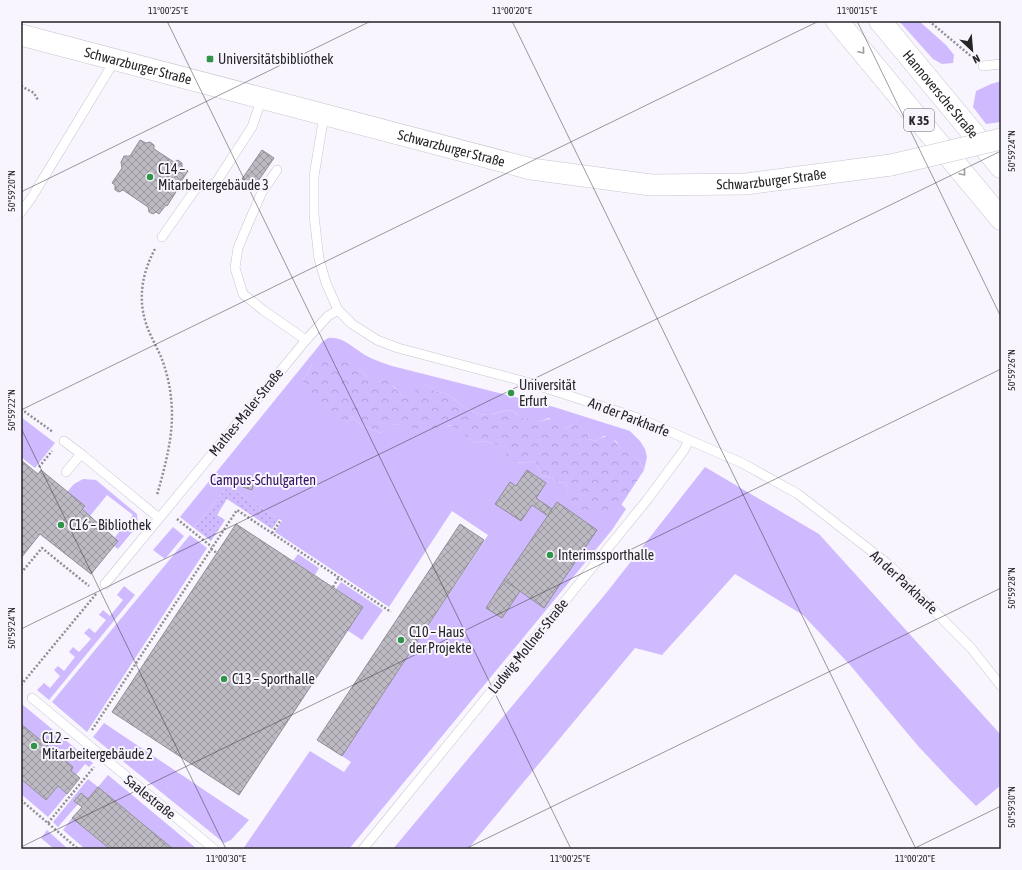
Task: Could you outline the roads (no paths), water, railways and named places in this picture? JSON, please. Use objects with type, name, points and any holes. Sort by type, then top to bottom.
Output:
[{"type":"highway","name":"K 35","points":[[837,21],[1001,219]]},
{"type":"highway","name":"Hannoversche Straße","points":[[880,21],[1001,167]]},
{"type":"street","name":"Schwarzburger Straße","points":[[21,35],[531,169],[651,185],[746,184],[891,165],[1001,139]]},
{"type":"lane","points":[[21,212],[32,197],[115,60]]},
{"type":"lane","points":[[983,66],[1001,64]]},
{"type":"lane","points":[[162,237],[197,187],[215,184],[252,127],[262,98]]},
{"type":"lane","name":"An der Parkharfe","points":[[324,114],[314,176],[314,215],[318,258],[326,283],[338,310],[352,324],[377,340],[398,348],[530,383],[638,418],[742,463],[798,494],[888,564],[971,648],[1001,686]]},
{"type":"lane","points":[[277,170],[258,199],[241,242],[235,268],[244,294],[263,310],[306,340]]},
{"type":"lane","name":"Mathes-Maler-Straße","points":[[105,584],[306,340],[328,316],[338,310]]},
{"type":"lane","points":[[63,440],[159,518]]},
{"type":"lane","name":"Ludwig-Mollner-Straße","points":[[362,849],[647,500],[684,450],[689,440]]},
{"type":"lane","points":[[66,472],[81,454]]},
{"type":"lane","name":"Saalestraße","points":[[32,698],[102,758],[214,849]]},
{"type":"place","name":"Universitätsbibliothek","points":[[210,59]]},
{"type":"place","name":"C14 – Mitarbeitergebäude 3","points":[[150,177]]},
{"type":"place","name":"Universität Erfurt","points":[[511,393]]},
{"type":"place","name":"C16 – Bibliothek","points":[[61,525]]},
{"type":"place","name":"Interimssporthalle","points":[[550,555]]},
{"type":"place","name":"C10 – Haus der Projekte","points":[[401,640]]},
{"type":"place","name":"C13 – Sporthalle","points":[[224,679]]},
{"type":"place","name":"C12 – Mitarbeitergebäude 2","points":[[34,746]]},
{"type":"park label","name":"Campus-Schulgarten","points":[[263,480]]}]
